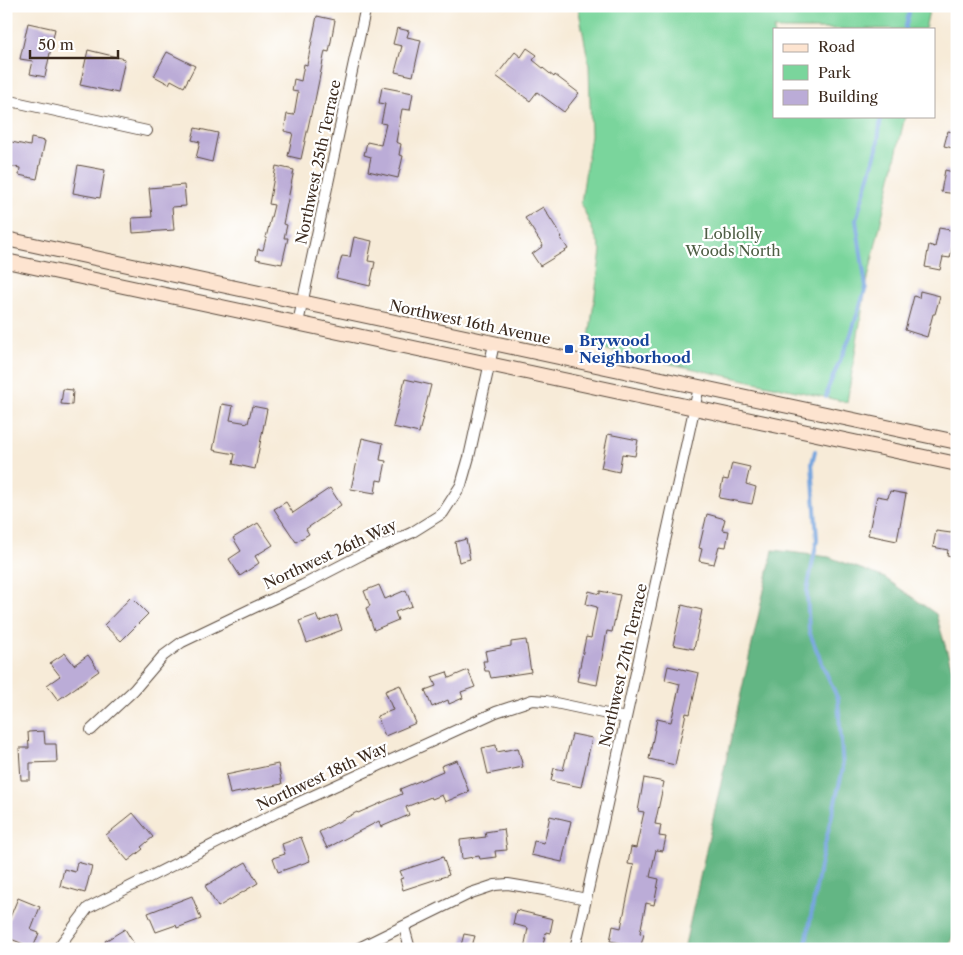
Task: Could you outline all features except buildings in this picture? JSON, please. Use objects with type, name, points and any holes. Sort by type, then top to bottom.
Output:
[{"type":"main road","name":"Northwest 16th Avenue","points":[[6,239],[957,442]]},
{"type":"main road","points":[[90,279],[95,258]]},
{"type":"main road","points":[[6,261],[957,464]]},
{"type":"main road","points":[[910,453],[914,433]]},
{"type":"street","name":"Northwest 25th Terrace","points":[[298,323],[366,6]]},
{"type":"street","points":[[6,100],[147,131]]},
{"type":"street","name":"Northwest 26th Way","points":[[91,730],[134,690],[163,656],[182,642],[303,585],[360,555],[411,533],[443,513],[461,484],[469,457],[494,344]]},
{"type":"street","name":"Northwest 27th Terrace","points":[[575,949],[699,387]]},
{"type":"street","name":"Northwest 18th Way","points":[[59,949],[88,908],[280,811],[496,712],[532,700],[546,701],[626,718]]},
{"type":"street","points":[[357,949],[471,893],[495,884],[508,884],[586,899]]},
{"type":"street","points":[[404,926],[410,949]]},
{"type":"green space","name":"Loblolly Woods North","points":[[578,6],[930,6],[925,28],[773,28],[773,118],[905,118],[866,287],[847,402],[588,346],[601,250],[581,203],[591,135],[589,65]]},
{"type":"green space","points":[[773,550],[829,557],[885,578],[936,614],[954,676],[957,680],[957,924],[948,949],[684,949]]},
{"type":"waterway","points":[[905,28],[909,13],[907,6]]},
{"type":"waterway","points":[[826,397],[828,388],[849,340],[866,287],[856,220],[877,149],[881,118]]},
{"type":"waterway","points":[[805,949],[821,861],[843,769],[838,699],[809,631],[807,591],[817,540],[812,463],[815,451]]},
{"type":"place","name":"Brywood Neighborhood","points":[[569,349]]}]
